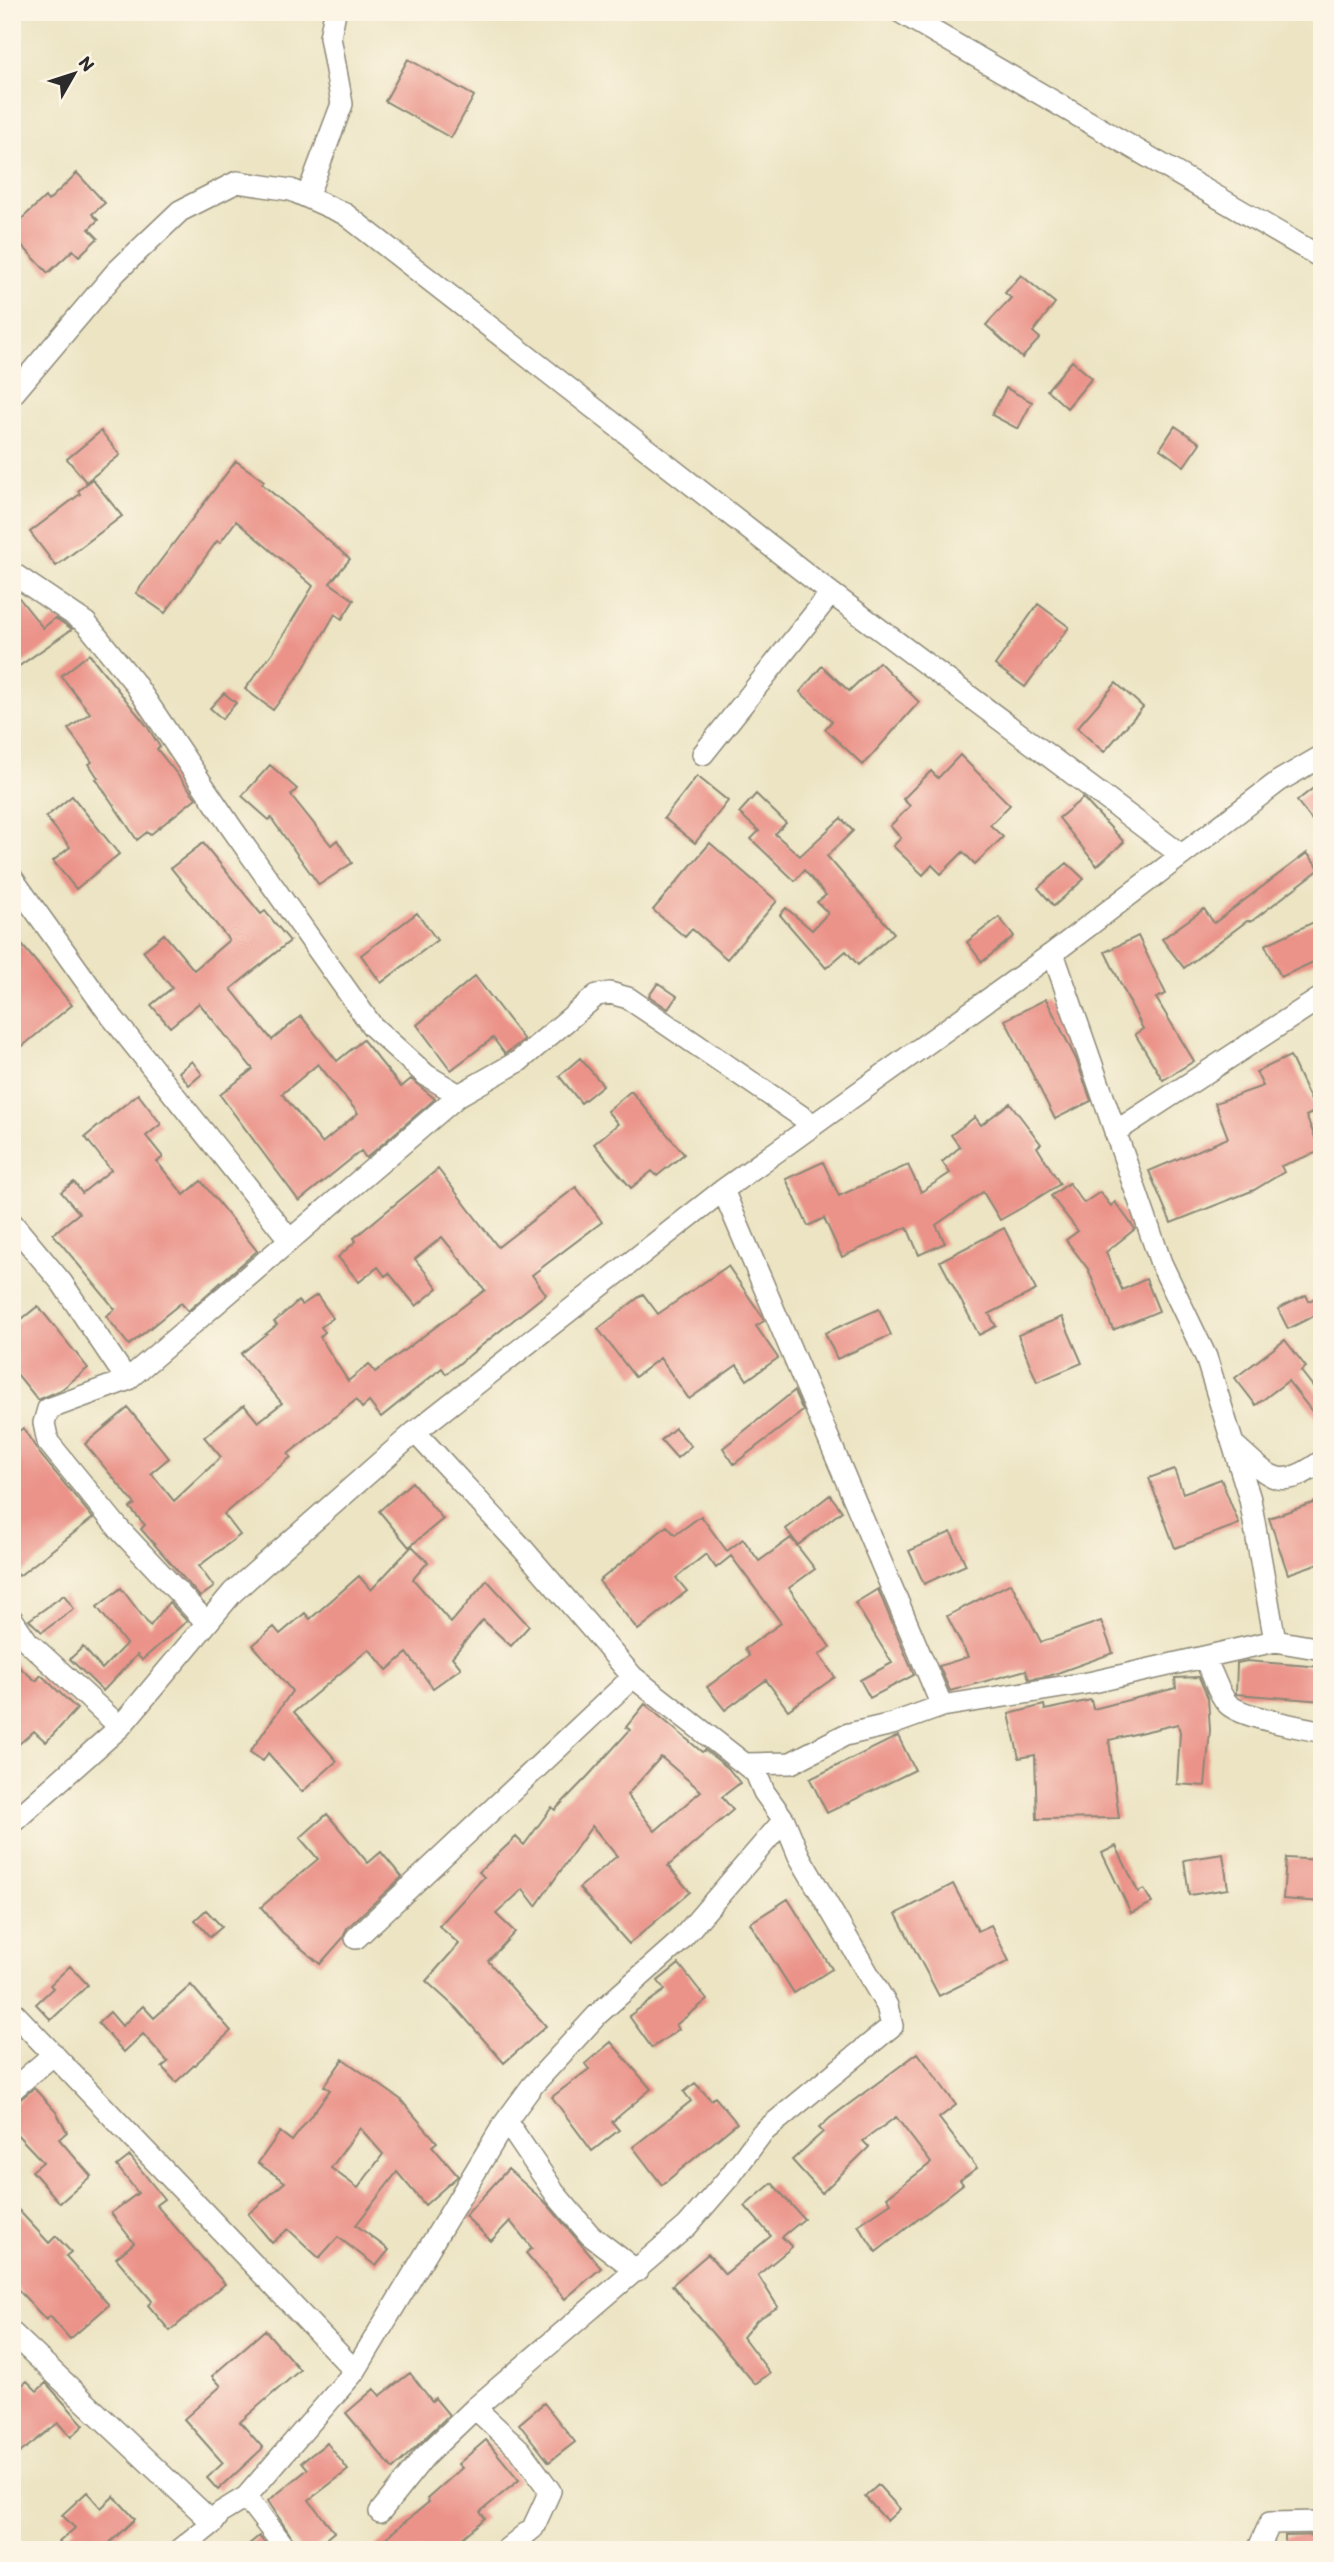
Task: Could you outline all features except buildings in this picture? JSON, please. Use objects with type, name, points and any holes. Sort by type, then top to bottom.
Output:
[{"type":"street","points":[[307,197],[342,104],[330,37],[335,12]]},
{"type":"street","points":[[900,12],[1322,258]]},
{"type":"street","points":[[12,395],[116,272],[180,211],[237,182],[291,190],[345,214],[831,593],[1180,854]]},
{"type":"street","points":[[12,573],[86,623],[133,681],[231,827],[373,1026],[426,1075],[459,1095]]},
{"type":"street","points":[[703,754],[831,593]]},
{"type":"street","points":[[12,1823],[120,1727],[233,1592],[415,1432],[723,1190],[1053,953],[1279,781],[1322,756]]},
{"type":"street","points":[[12,878],[108,1012],[289,1239]]},
{"type":"street","points":[[1053,953],[1161,1263],[1206,1357],[1250,1499],[1275,1642]]},
{"type":"street","points":[[207,1623],[119,1530],[48,1442],[44,1423],[48,1409],[127,1380],[459,1095],[519,1061],[597,995],[610,993],[628,998],[814,1125]]},
{"type":"street","points":[[1115,1132],[1322,997]]},
{"type":"street","points":[[723,1190],[942,1706]]},
{"type":"street","points":[[12,1223],[62,1283],[127,1380]]},
{"type":"street","points":[[380,2512],[425,2457],[475,2408],[687,2226],[762,2133],[892,2025],[887,2006],[799,1856],[784,1820],[764,1792],[756,1773],[633,1677],[523,1549],[415,1432]]},
{"type":"street","points":[[1234,1445],[1273,1478],[1287,1480],[1322,1461]]},
{"type":"street","points":[[1250,1499],[1273,1478]]},
{"type":"street","points":[[12,1619],[27,1640],[120,1727]]},
{"type":"street","points":[[745,1764],[791,1763],[845,1735],[892,1724],[942,1706],[1093,1682],[1275,1642],[1322,1649]]},
{"type":"street","points":[[1204,1659],[1215,1674],[1228,1706],[1269,1720],[1322,1732]]},
{"type":"street","points":[[356,1938],[633,1677]]},
{"type":"street","points":[[179,2550],[213,2524],[220,2513],[246,2497],[355,2371],[504,2123],[533,2086],[598,2014],[678,1942],[784,1820]]},
{"type":"street","points":[[12,2011],[355,2371]]},
{"type":"street","points":[[12,2090],[54,2054]]},
{"type":"street","points":[[504,2123],[513,2131],[557,2196],[590,2235],[637,2271]]},
{"type":"street","points":[[12,2333],[213,2524]]},
{"type":"street","points":[[475,2408],[520,2449],[550,2491],[533,2528],[506,2550]]},
{"type":"street","points":[[246,2497],[287,2550]]},
{"type":"street","points":[[1258,2550],[1270,2523],[1322,2522]]}]
